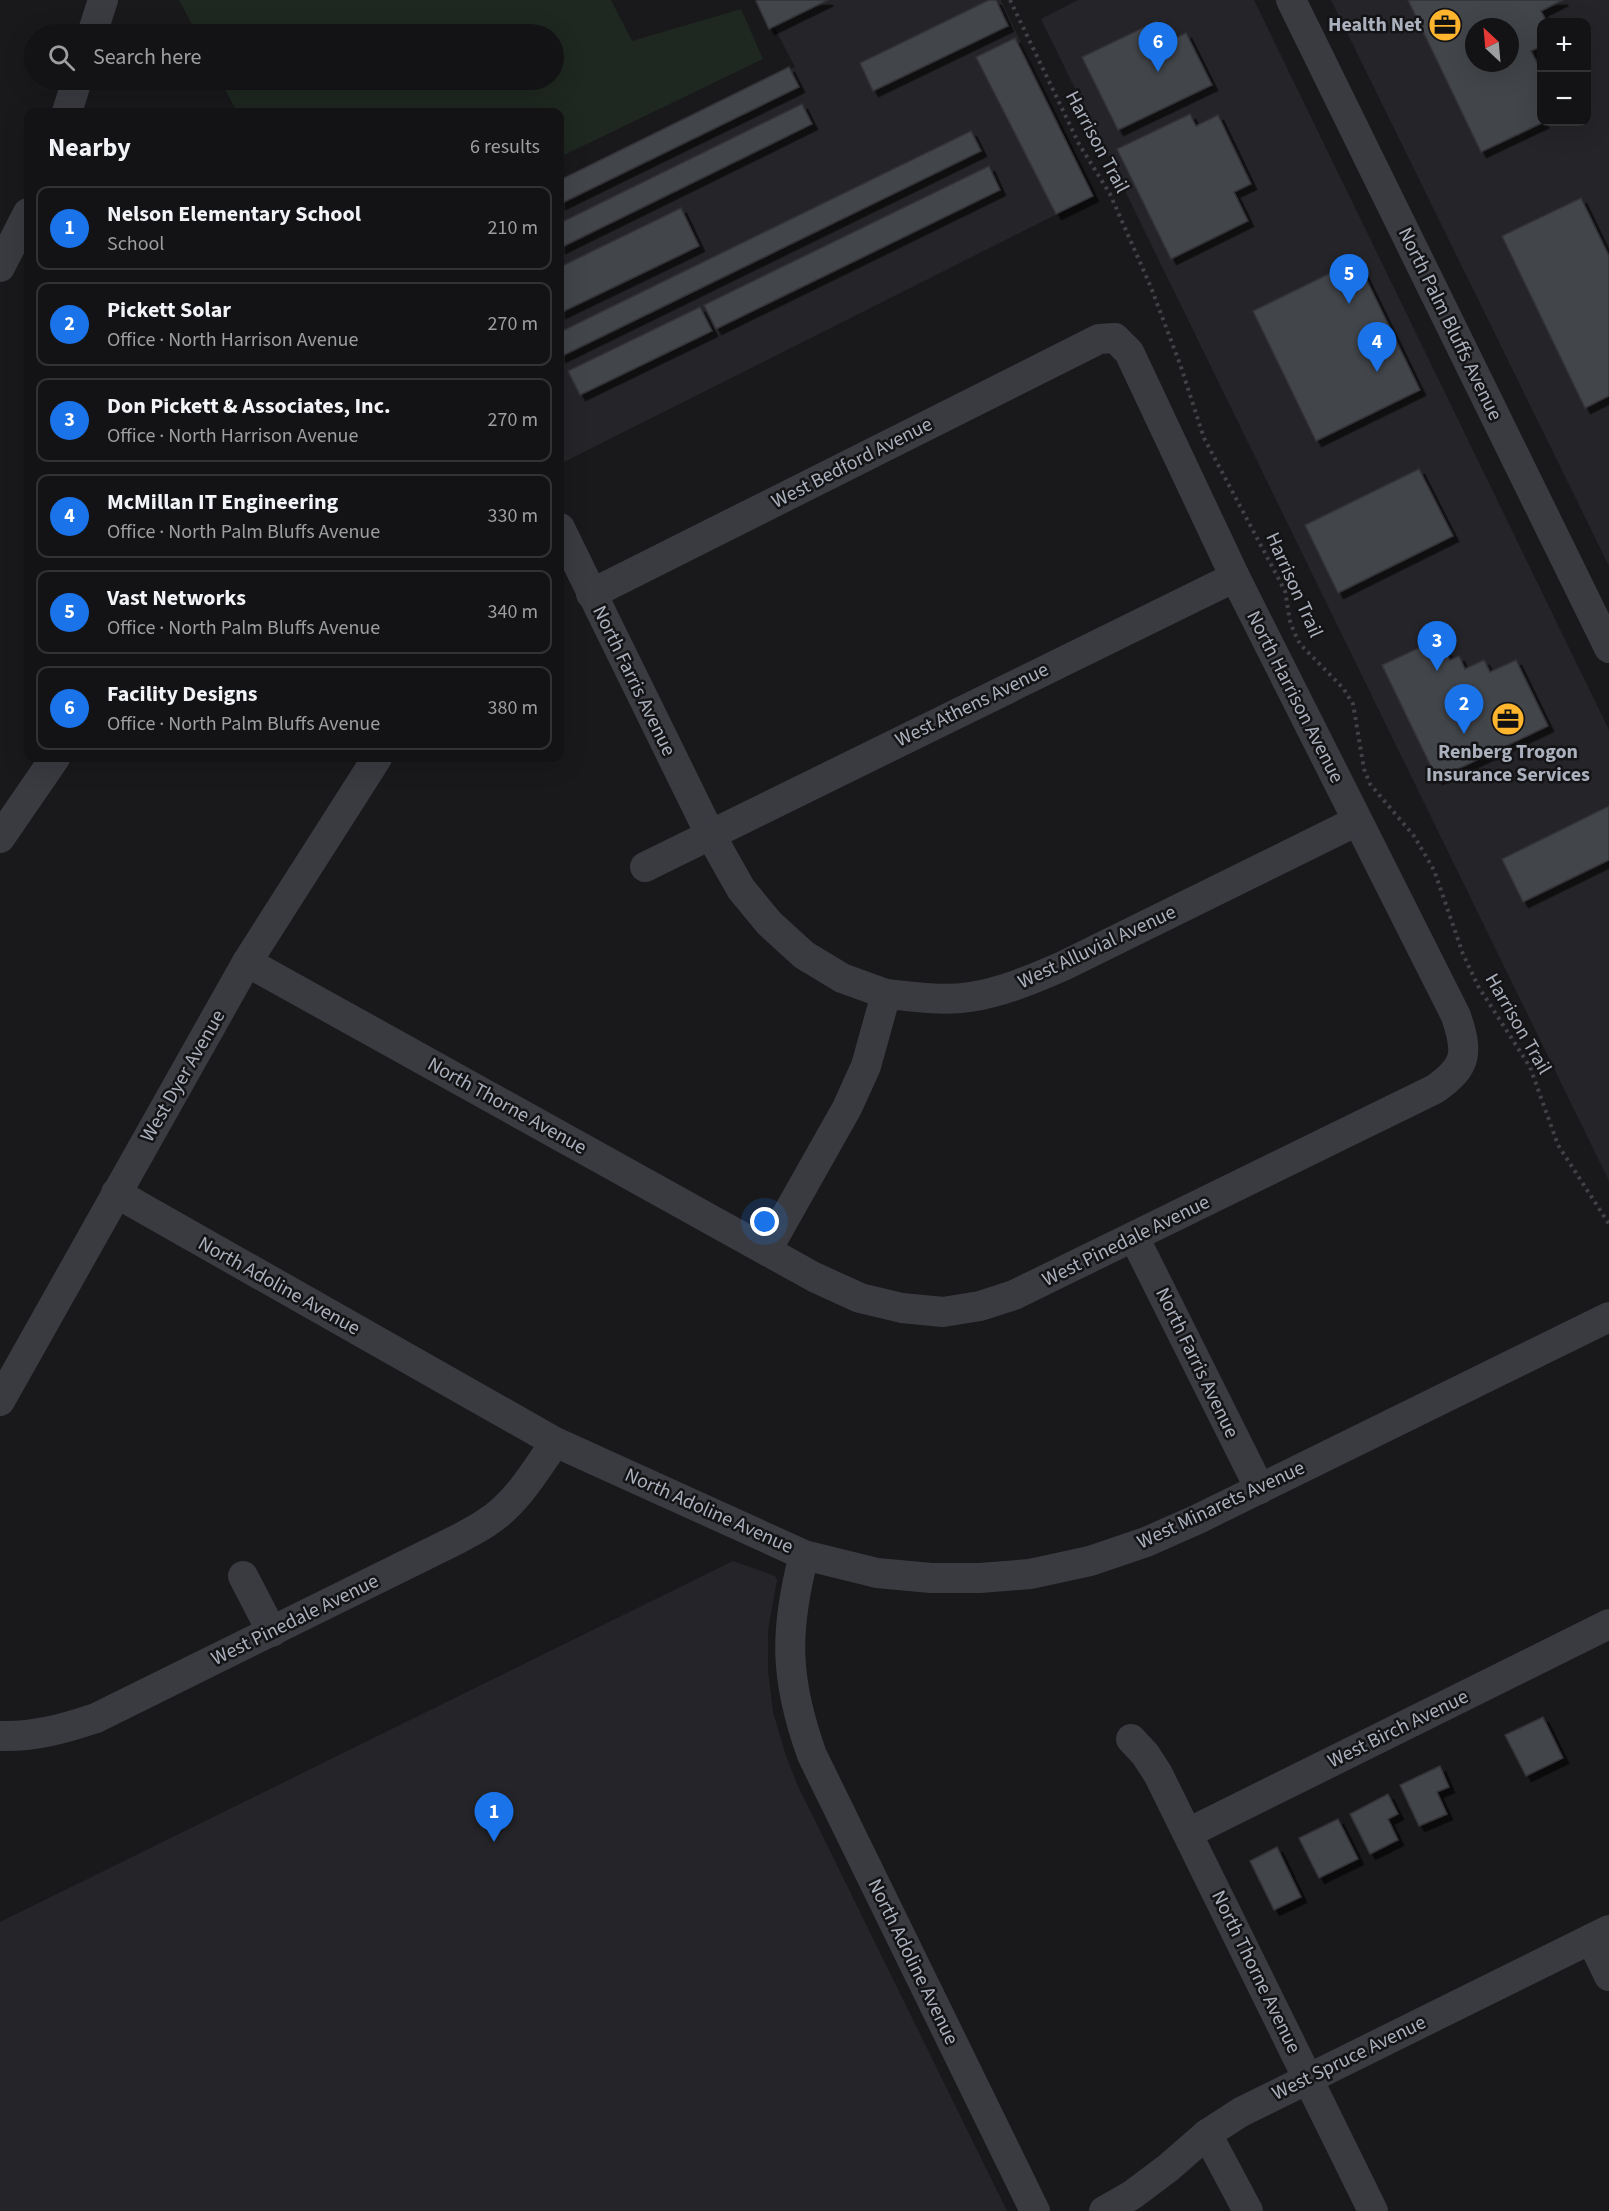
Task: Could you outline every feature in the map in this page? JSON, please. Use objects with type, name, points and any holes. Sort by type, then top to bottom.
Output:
[{"type":"street","points":[[95,24],[103,0]]},
{"type":"street","name":"North Palm Bluffs Avenue","points":[[1291,0],[1609,648]]},
{"type":"street","points":[[67,108],[74,90]]},
{"type":"street","points":[[0,267],[24,221]]},
{"type":"street","name":"North Harrison Avenue","points":[[1115,338],[1129,352],[1235,577],[1456,1016],[1463,1039],[1463,1059]]},
{"type":"street","name":"West Bedford Avenue","points":[[591,594],[1099,339],[1115,338]]},
{"type":"street","name":"North Farris Avenue","points":[[564,537],[710,834],[741,889],[770,923],[804,955],[842,978],[886,994]]},
{"type":"street","name":"West Athens Avenue","points":[[710,834],[1235,577]]},
{"type":"street","points":[[0,838],[52,762]]},
{"type":"street","name":"West Dyer Avenue","points":[[0,1401],[247,962],[374,762]]},
{"type":"street","name":"West Alluvial Avenue","points":[[886,994],[927,998],[969,997],[1019,985],[1063,966],[1357,821]]},
{"type":"street","points":[[645,867],[710,834]]},
{"type":"street","name":"North Thorne Avenue","points":[[247,962],[766,1250]]},
{"type":"street","points":[[766,1250],[847,1108],[866,1066],[886,994]]},
{"type":"street","name":"West Pinedale Avenue","points":[[766,1250],[814,1277],[860,1298],[902,1308],[943,1312],[980,1306],[1014,1296],[1435,1089],[1453,1077],[1463,1059]]},
{"type":"street","name":"North Adoline Avenue","points":[[116,1193],[555,1442],[804,1555],[793,1610],[789,1661],[799,1720],[812,1755],[1035,2211]]},
{"type":"street","name":"North Farris Avenue","points":[[1134,1238],[1260,1489]]},
{"type":"street","name":"West Minarets Avenue","points":[[804,1555],[877,1573],[931,1578],[980,1578],[1030,1574],[1090,1561],[1146,1542],[1198,1519],[1609,1317]]},
{"type":"street","name":"West Pinedale Avenue","points":[[0,1736],[23,1737],[53,1732],[96,1718],[488,1522],[512,1500],[555,1442]]},
{"type":"street","points":[[243,1576],[272,1632]]},
{"type":"street","name":"West Birch Avenue","points":[[1188,1833],[1609,1624]]},
{"type":"street","name":"North Thorne Avenue","points":[[1131,1739],[1152,1764],[1188,1833],[1373,2211]]},
{"type":"street","points":[[1600,1934],[1609,1976]]},
{"type":"street","name":"West Spruce Avenue","points":[[1104,2211],[1132,2195],[1207,2134],[1241,2112],[1600,1934]]},
{"type":"street","points":[[1207,2134],[1248,2211]]},
{"type":"path","name":"Harrison Trail","points":[[1010,0],[1079,144],[1110,194],[1180,363],[1204,438],[1285,591],[1294,632],[1307,651],[1343,688],[1353,704],[1364,770],[1370,784],[1414,836],[1434,870],[1463,954],[1478,986],[1530,1067],[1558,1146],[1609,1224]]},
{"type":"shaded area","points":[[179,0],[611,0],[632,41],[741,9],[763,59],[564,155],[564,108],[235,108],[225,90],[564,90],[564,24],[192,24]]},
{"type":"shaded area","points":[[765,0],[1001,0],[1093,196],[564,462],[564,181],[795,67],[761,2]]},
{"type":"shaded area","points":[[1078,0],[1254,0],[1609,730],[1609,1181],[1041,19]]},
{"type":"shaded area","points":[[1331,0],[1609,0],[1609,566]]},
{"type":"shaded area","points":[[733,1561],[775,1576],[777,1580],[768,1630],[768,1671],[773,1712],[786,1756],[797,1784],[1007,2211],[0,2211],[0,1922]]},
{"type":"building","points":[[828,0],[769,29],[756,1]]},
{"type":"building","points":[[989,0],[996,0],[1008,26],[873,91],[860,63]]},
{"type":"building","points":[[1408,0],[1563,0],[1541,11],[1545,18],[1537,18],[1537,48],[1531,51],[1537,62],[1537,125],[1481,152]]},
{"type":"building","points":[[1157,21],[1167,42],[1186,33],[1212,85],[1118,130],[1082,57]]},
{"type":"building","points":[[1015,38],[1093,196],[1056,214],[976,57]]},
{"type":"building","points":[[789,67],[799,87],[564,202],[564,178]]},
{"type":"building","points":[[802,104],[812,124],[564,246],[564,221]]},
{"type":"building","points":[[1190,114],[1196,126],[1218,115],[1251,184],[1234,192],[1248,221],[1171,259],[1117,149]]},
{"type":"building","points":[[971,131],[981,151],[564,355],[564,330]]},
{"type":"building","points":[[989,166],[1000,190],[716,329],[704,305]]},
{"type":"building","points":[[1581,198],[1609,256],[1609,396],[1585,408],[1502,236]]},
{"type":"building","points":[[681,208],[699,246],[564,311],[564,265]]},
{"type":"building","points":[[1357,260],[1420,390],[1316,441],[1253,311]]},
{"type":"building","points":[[700,307],[712,331],[580,395],[568,371]]},
{"type":"building","points":[[1419,469],[1453,536],[1338,593],[1305,525]]},
{"type":"building","points":[[1440,638],[1450,660],[1459,656],[1465,669],[1484,660],[1490,672],[1516,660],[1548,726],[1437,779],[1382,665]]},
{"type":"building","points":[[1609,806],[1609,860],[1523,902],[1502,859]]},
{"type":"building","points":[[1543,1717],[1563,1758],[1526,1776],[1505,1735]]},
{"type":"building","points":[[1440,1766],[1449,1787],[1437,1792],[1447,1814],[1419,1826],[1400,1785]]},
{"type":"building","points":[[1388,1794],[1398,1814],[1388,1819],[1398,1840],[1370,1854],[1350,1814]]},
{"type":"building","points":[[1338,1819],[1358,1859],[1319,1878],[1299,1838]]},
{"type":"building","points":[[1277,1847],[1301,1897],[1274,1910],[1250,1861]]},
{"type":"place","name":"Health Net","points":[[1445,25]]},
{"type":"place","name":"Facility Designs","points":[[1158,72]]},
{"type":"place","name":"Vast Networks","points":[[1349,304]]},
{"type":"place","name":"McMillan IT Engineering","points":[[1377,372]]},
{"type":"place","name":"Don Pickett & Associates, Inc.","points":[[1437,671]]},
{"type":"place","name":"Renberg Trogon Insurance Services","points":[[1508,719]]},
{"type":"place","name":"Pickett Solar","points":[[1464,734]]},
{"type":"place","name":"Nelson Elementary School","points":[[494,1842]]}]
